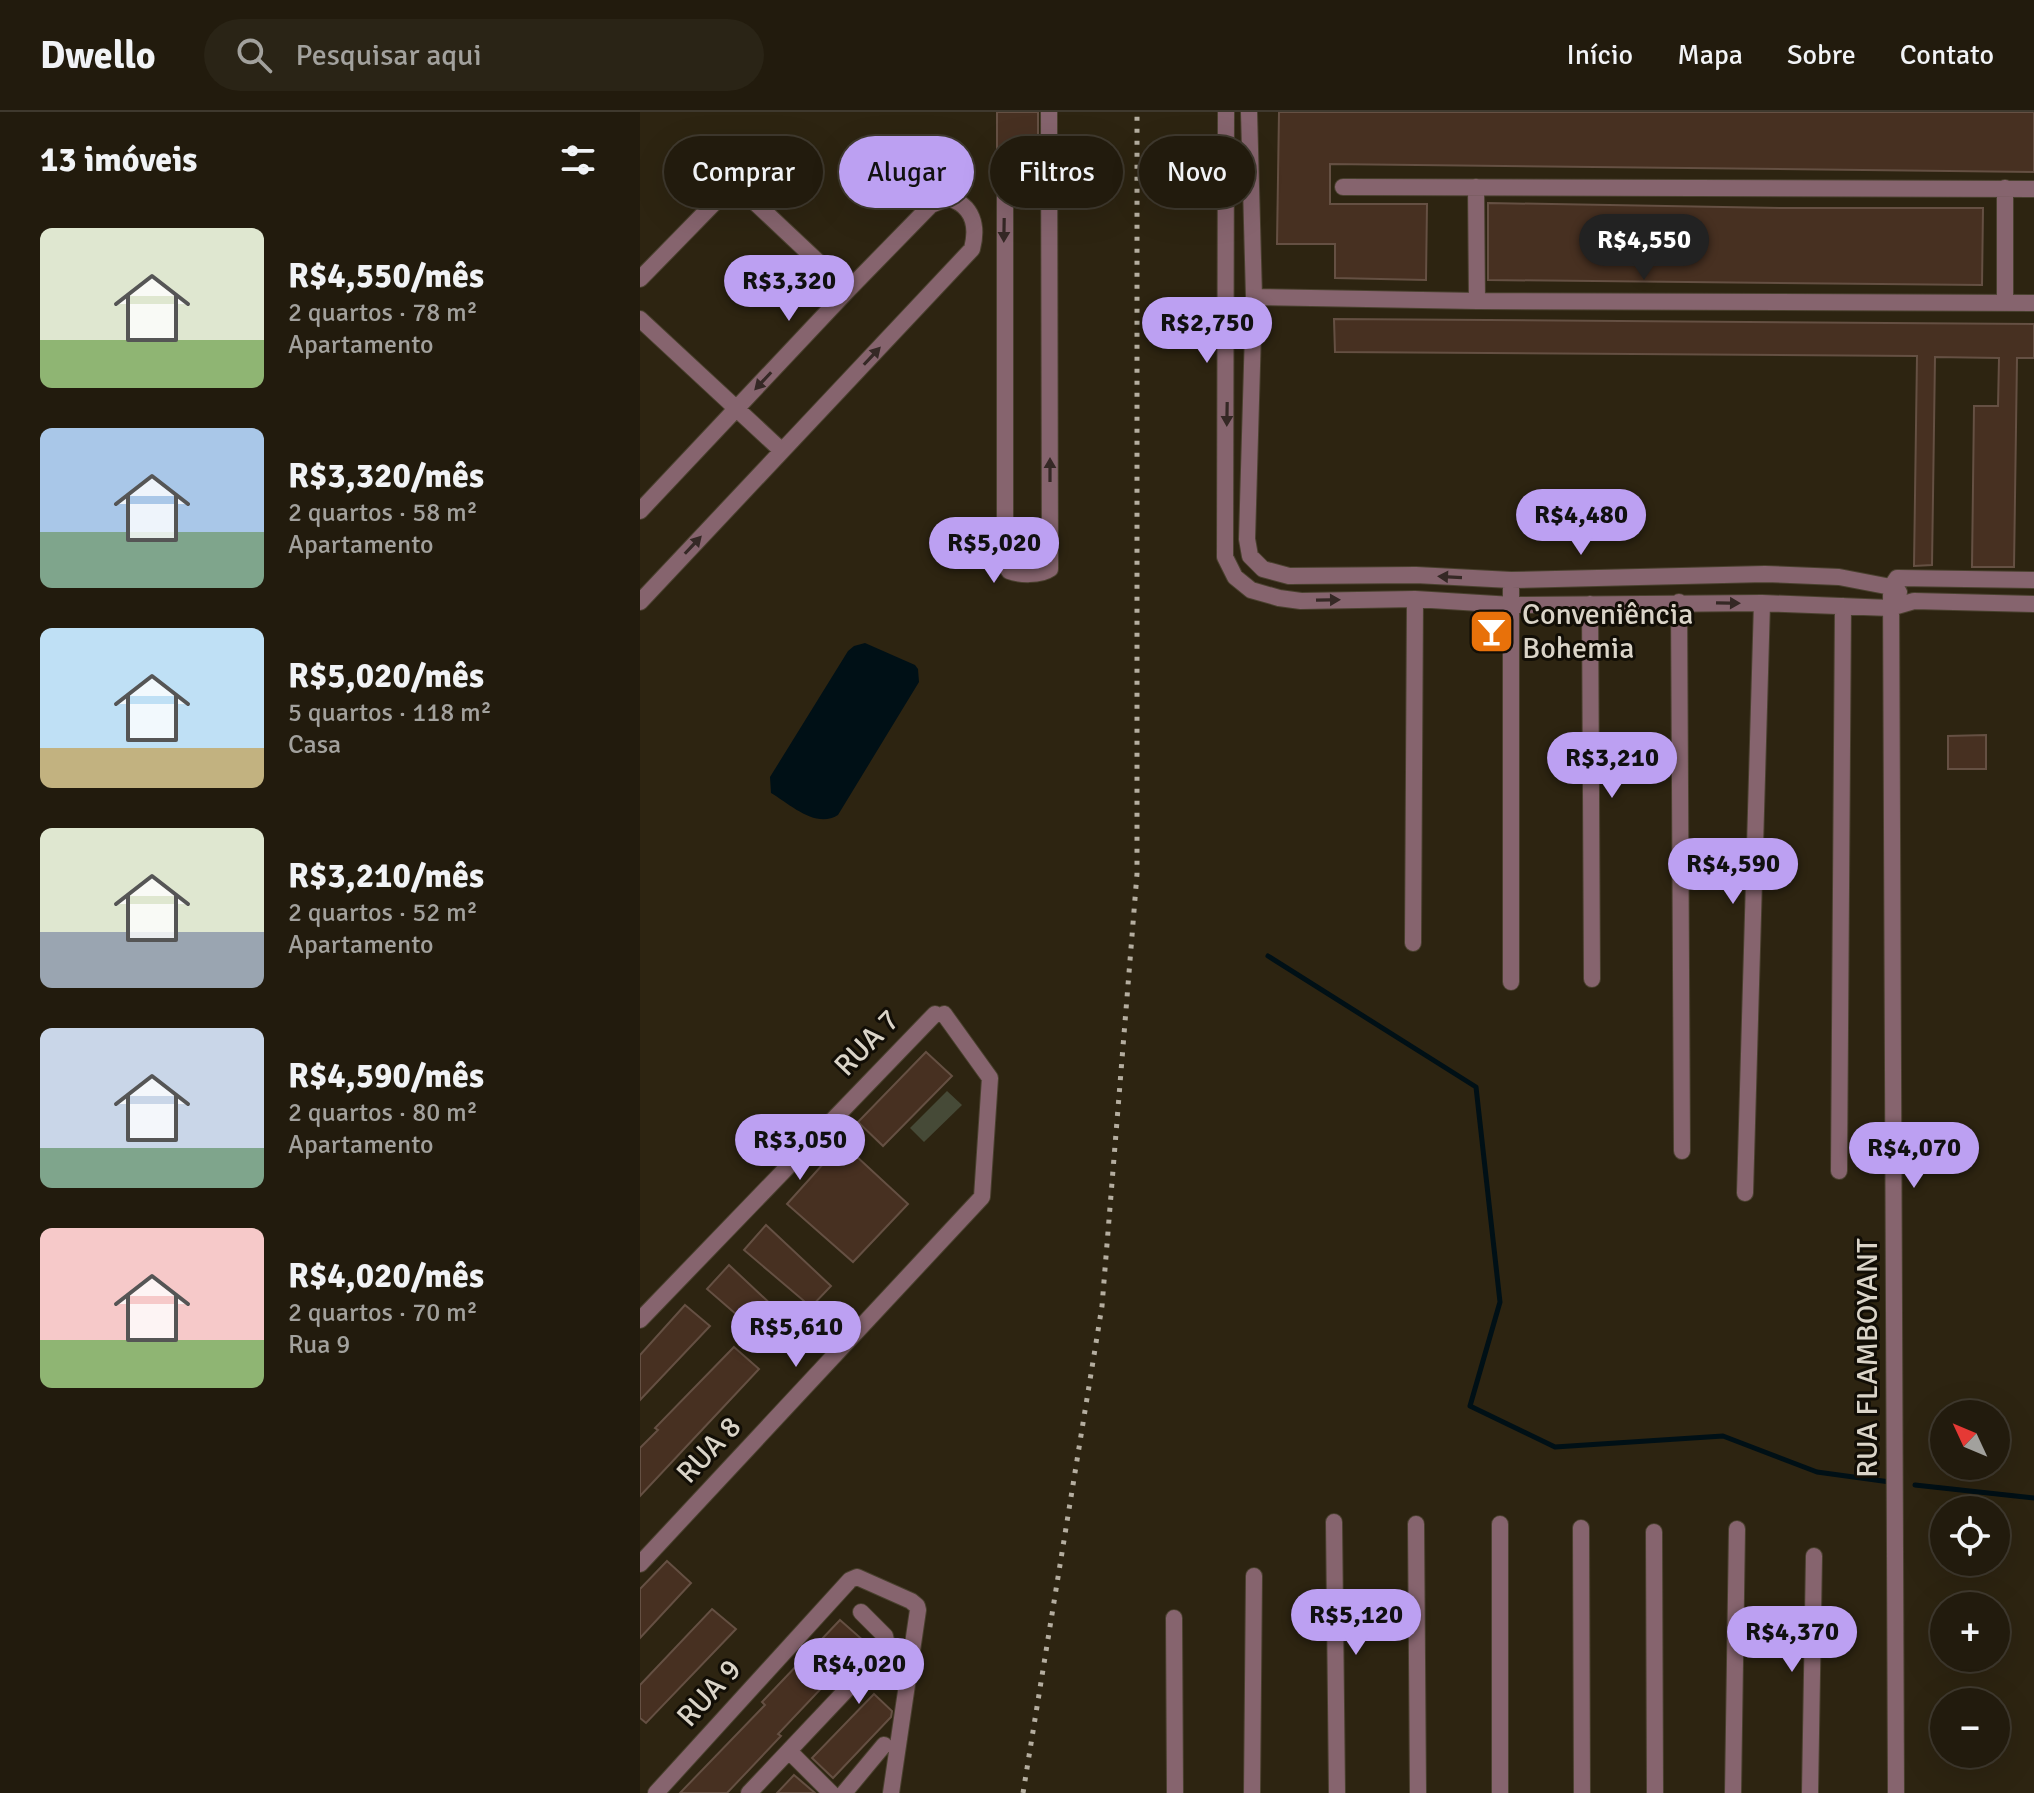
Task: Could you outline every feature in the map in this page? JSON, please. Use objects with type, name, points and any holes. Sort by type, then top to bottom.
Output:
[{"type":"street","points":[[1049,112],[1049,136]]},
{"type":"street","points":[[1226,112],[1225,557],[1235,577],[1251,590],[1301,601],[1415,599],[1512,605],[1679,602],[1890,608],[1914,601],[2034,604]]},
{"type":"street","points":[[1249,112],[1254,297],[1247,539],[1250,556],[1263,569],[1289,576],[1416,575],[1511,580],[1765,574],[1839,577],[1891,587],[1914,601]]},
{"type":"street","points":[[1049,166],[1050,569],[1045,572],[1015,573],[1009,571],[1005,563],[1005,167],[1049,166]]},
{"type":"street","points":[[1343,187],[2034,189]]},
{"type":"street","points":[[1476,187],[1477,301]]},
{"type":"street","points":[[2005,188],[2005,303]]},
{"type":"street","points":[[640,279],[723,194],[731,190],[747,195],[848,290]]},
{"type":"street","points":[[640,511],[931,205],[948,198],[968,209],[974,224],[972,249],[640,602]]},
{"type":"street","points":[[1226,221],[1251,221]]},
{"type":"street","points":[[1254,297],[2034,303]]},
{"type":"street","points":[[640,319],[782,451]]},
{"type":"street","points":[[1251,590],[1263,569]]},
{"type":"street","points":[[1891,587],[1897,578],[2034,580]]},
{"type":"street","points":[[1511,580],[1511,982]]},
{"type":"street","name":"RUA FLAMBOYANT","points":[[1891,587],[1896,1793]]},
{"type":"street","points":[[1413,943],[1415,599]]},
{"type":"street","points":[[1679,602],[1682,1151]]},
{"type":"street","points":[[1745,1193],[1762,603]]},
{"type":"street","points":[[1590,604],[1592,979]]},
{"type":"street","points":[[1839,1171],[1843,606]]},
{"type":"street","name":"RUA 7","points":[[640,1320],[940,1014],[990,1078],[982,1197]]},
{"type":"street","name":"RUA 8","points":[[640,1564],[982,1197]]},
{"type":"street","points":[[1334,1522],[1337,1793]]},
{"type":"street","points":[[1416,1524],[1418,1793]]},
{"type":"street","points":[[1500,1524],[1500,1793]]},
{"type":"street","points":[[1581,1528],[1582,1793]]},
{"type":"street","points":[[1733,1793],[1737,1529]]},
{"type":"street","points":[[1654,1532],[1655,1793]]},
{"type":"street","points":[[1810,1793],[1814,1556]]},
{"type":"street","points":[[1252,1793],[1254,1576]]},
{"type":"street","name":"RUA 9","points":[[656,1793],[853,1578],[860,1578],[917,1606],[891,1793]]},
{"type":"street","points":[[749,1793],[887,1645],[885,1636],[861,1612]]},
{"type":"street","points":[[1174,1618],[1175,1793]]},
{"type":"street","points":[[844,1793],[884,1745]]},
{"type":"street","points":[[789,1751],[831,1793]]},
{"type":"street","points":[[640,1787],[645,1793]]},
{"type":"green space","points":[[947,1091],[962,1105],[924,1142],[910,1128]]},
{"type":"shaded area","points":[[865,643],[915,665],[919,682],[838,815],[830,819],[812,817],[771,793],[770,777],[848,651]]},
{"type":"building","points":[[997,112],[1038,112],[1038,136],[997,136]]},
{"type":"building","points":[[1279,112],[2034,112],[2034,172],[1330,164],[1330,204],[1427,204],[1426,280],[1335,278],[1335,244],[1277,244]]},
{"type":"building","points":[[1488,203],[1983,208],[1982,285],[1488,280]]},
{"type":"building","points":[[1334,319],[2034,324],[2034,358],[2017,358],[2014,567],[1972,567],[1974,406],[1998,406],[1999,358],[1935,357],[1932,565],[1914,566],[1917,356],[1335,352]]},
{"type":"building","points":[[1986,735],[1986,769],[1948,769],[1948,736]]},
{"type":"building","points":[[926,1052],[952,1076],[883,1146],[858,1122]]},
{"type":"building","points":[[842,1143],[908,1204],[853,1262],[787,1204]]},
{"type":"building","points":[[766,1225],[831,1286],[811,1307],[744,1250]]},
{"type":"building","points":[[729,1265],[794,1326],[774,1347],[707,1289]]},
{"type":"building","points":[[685,1305],[710,1326],[640,1400],[640,1355]]},
{"type":"building","points":[[734,1347],[759,1369],[640,1496],[640,1448],[658,1430],[655,1428]]},
{"type":"building","points":[[667,1561],[691,1583],[640,1638],[640,1589]]},
{"type":"building","points":[[712,1609],[736,1629],[646,1723],[640,1718],[640,1685]]},
{"type":"building","points":[[840,1620],[865,1642],[778,1734],[781,1736],[727,1793],[680,1793],[765,1705],[762,1702]]},
{"type":"building","points":[[874,1694],[892,1711],[891,1717],[833,1778],[812,1758]]},
{"type":"building","points":[[794,1775],[815,1793],[777,1793]]},
{"type":"waterway","points":[[1268,956],[1476,1087],[1500,1302],[1470,1406],[1555,1447],[1723,1436],[1817,1472],[1890,1482]]},
{"type":"waterway","points":[[1915,1485],[2034,1498]]},
{"type":"railway","points":[[1023,1793],[1102,1306],[1137,874],[1137,112]]},
{"type":"place","name":"Conveniência Bohemia","points":[[1491,631]]}]
